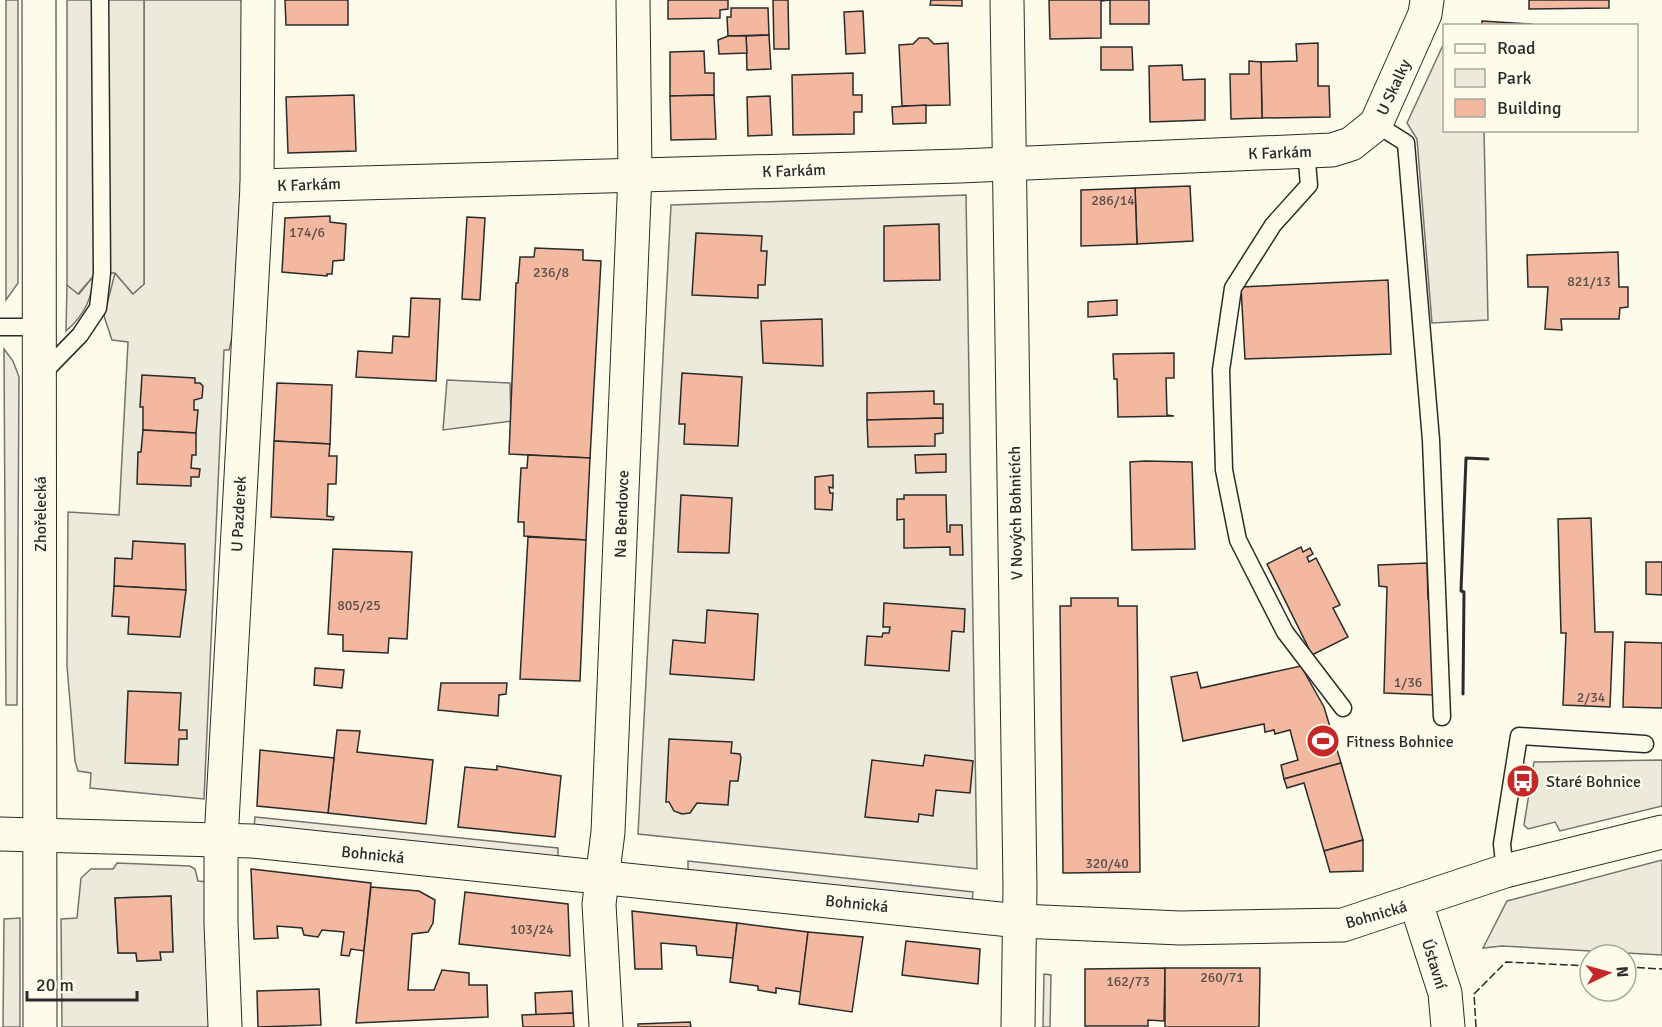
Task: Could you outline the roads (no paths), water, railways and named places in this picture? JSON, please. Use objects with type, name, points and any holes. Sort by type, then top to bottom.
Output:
[{"type":"street","name":"Zhořelecká","points":[[39,0],[40,1027]]},
{"type":"street","name":"U Pazderek","points":[[225,1027],[220,905],[221,840],[257,186],[258,0]]},
{"type":"street","name":"Na Bendovce","points":[[606,1027],[599,904],[609,820],[635,174],[633,0]]},
{"type":"street","name":"V Nových Bohnicích","points":[[1007,0],[1020,921],[1018,1027]]},
{"type":"street","name":"U Skalky","points":[[1319,150],[1351,144],[1376,124],[1418,32],[1427,0]]},
{"type":"street","name":"K Farkám","points":[[257,186],[1011,163],[1319,150]]},
{"type":"street","name":"Bohnická","points":[[0,834],[40,833],[252,841],[1020,921],[1180,928],[1343,925],[1416,903],[1505,871],[1662,832]]},
{"type":"street","name":"Ústavní","points":[[1416,903],[1445,993],[1448,1027]]},
{"type":"lane","points":[[39,377],[80,335],[98,308],[102,273],[100,0]]},
{"type":"lane","points":[[1376,124],[1406,143],[1431,440],[1442,717]]},
{"type":"lane","points":[[1319,150],[1309,185],[1273,225],[1233,288],[1221,370],[1224,470],[1238,540],[1285,632],[1343,708]]},
{"type":"lane","points":[[0,327],[39,327]]},
{"type":"lane","points":[[1505,871],[1502,844],[1519,736],[1645,744]]},
{"type":"place","name":"Fitness Bohnice","points":[[1323,741]]},
{"type":"place","name":"Staré Bohnice","points":[[1523,781]]}]
